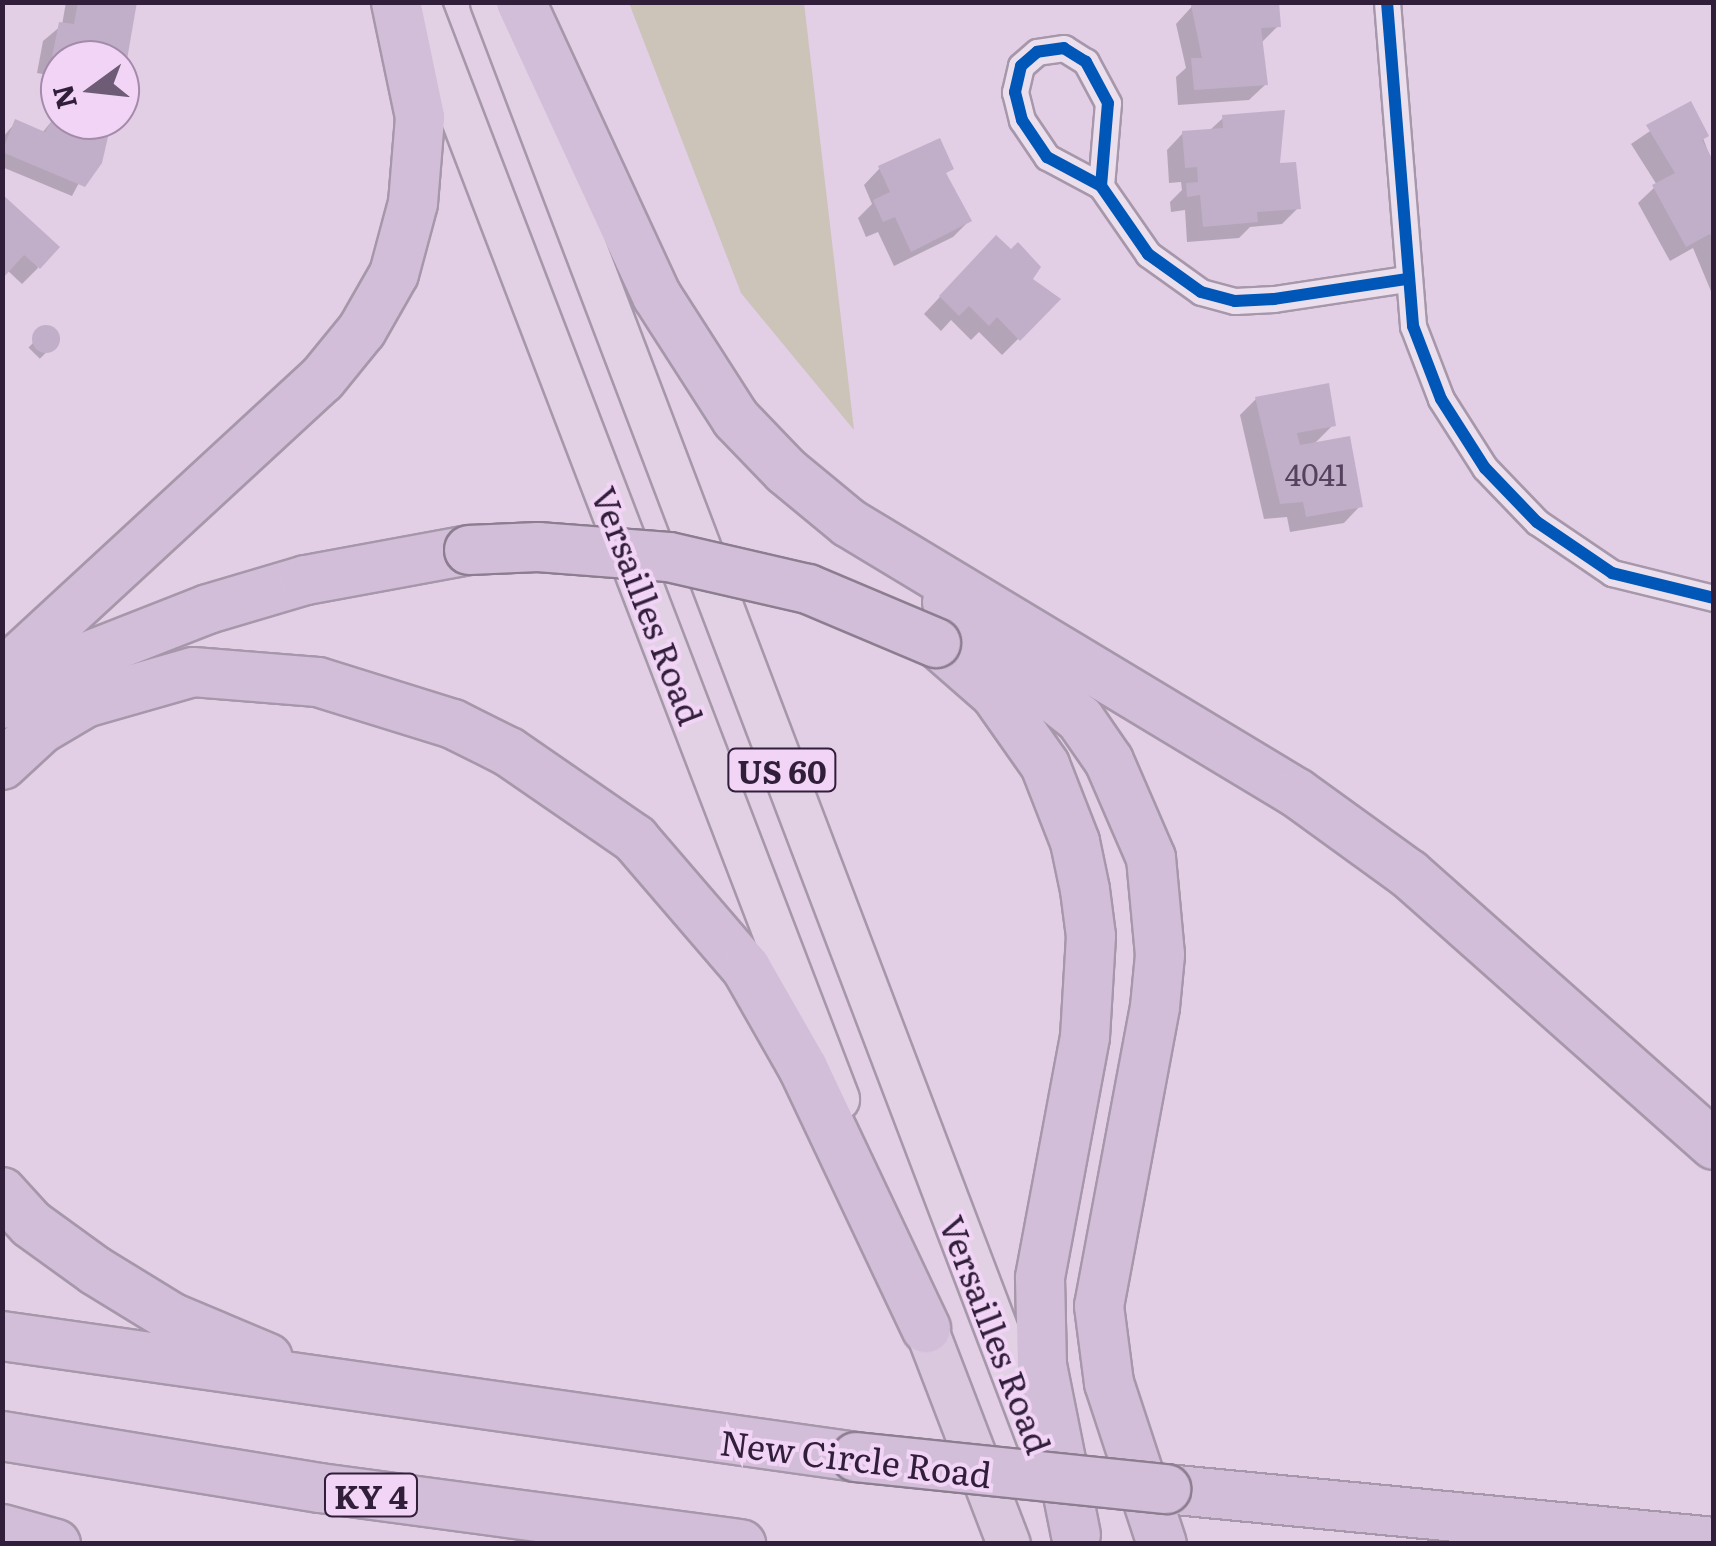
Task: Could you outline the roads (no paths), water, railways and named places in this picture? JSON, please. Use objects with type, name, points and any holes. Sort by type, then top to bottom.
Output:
[{"type":"highway","points":[[2,674],[322,379],[362,330],[394,274],[413,203],[420,117],[396,2]]},
{"type":"highway","points":[[521,2],[657,296],[705,374],[786,471],[908,560],[1329,816],[1422,886],[1714,1145]]},
{"type":"highway","points":[[2,704],[78,660],[208,609],[306,580],[469,550],[538,547],[669,557],[808,589],[936,644],[995,694],[1045,766],[1075,842],[1085,890],[1090,936],[1085,1037],[1040,1278],[1042,1365],[1078,1539]]},
{"type":"highway","points":[[908,560],[991,649],[1080,719],[1108,761],[1150,858],[1160,955],[1155,1008],[1098,1306],[1109,1384],[1162,1544]]},
{"type":"highway","points":[[2,765],[41,729],[85,703],[193,672],[318,682],[454,724],[509,752],[635,839],[746,968],[803,1068],[926,1328]]},
{"type":"highway","points":[[2,1192],[31,1224],[126,1290],[171,1317],[277,1362],[605,1424]]},
{"type":"highway","name":"Versailles Road","points":[[926,1328],[1009,1544]]},
{"type":"highway","name":"New Circle Road","points":[[2,1336],[856,1457],[1714,1542]]},
{"type":"highway","name":"KY 4","points":[[2,1436],[339,1490],[741,1544]]},
{"type":"highway","points":[[2,1529],[56,1544]]},
{"type":"main road","name":"Versailles Road","points":[[418,2],[926,1328]]},
{"type":"main road","name":"Versailles Road","points":[[492,2],[1078,1539]]},
{"type":"street","points":[[1387,2],[1413,326],[1441,399],[1510,496],[1612,573],[1714,598]]},
{"type":"street","points":[[1101,186],[1108,103],[1086,62],[1064,48],[1037,52],[1018,79],[1022,120],[1047,156],[1101,186],[1148,254],[1201,292],[1274,299],[1407,279]]}]
